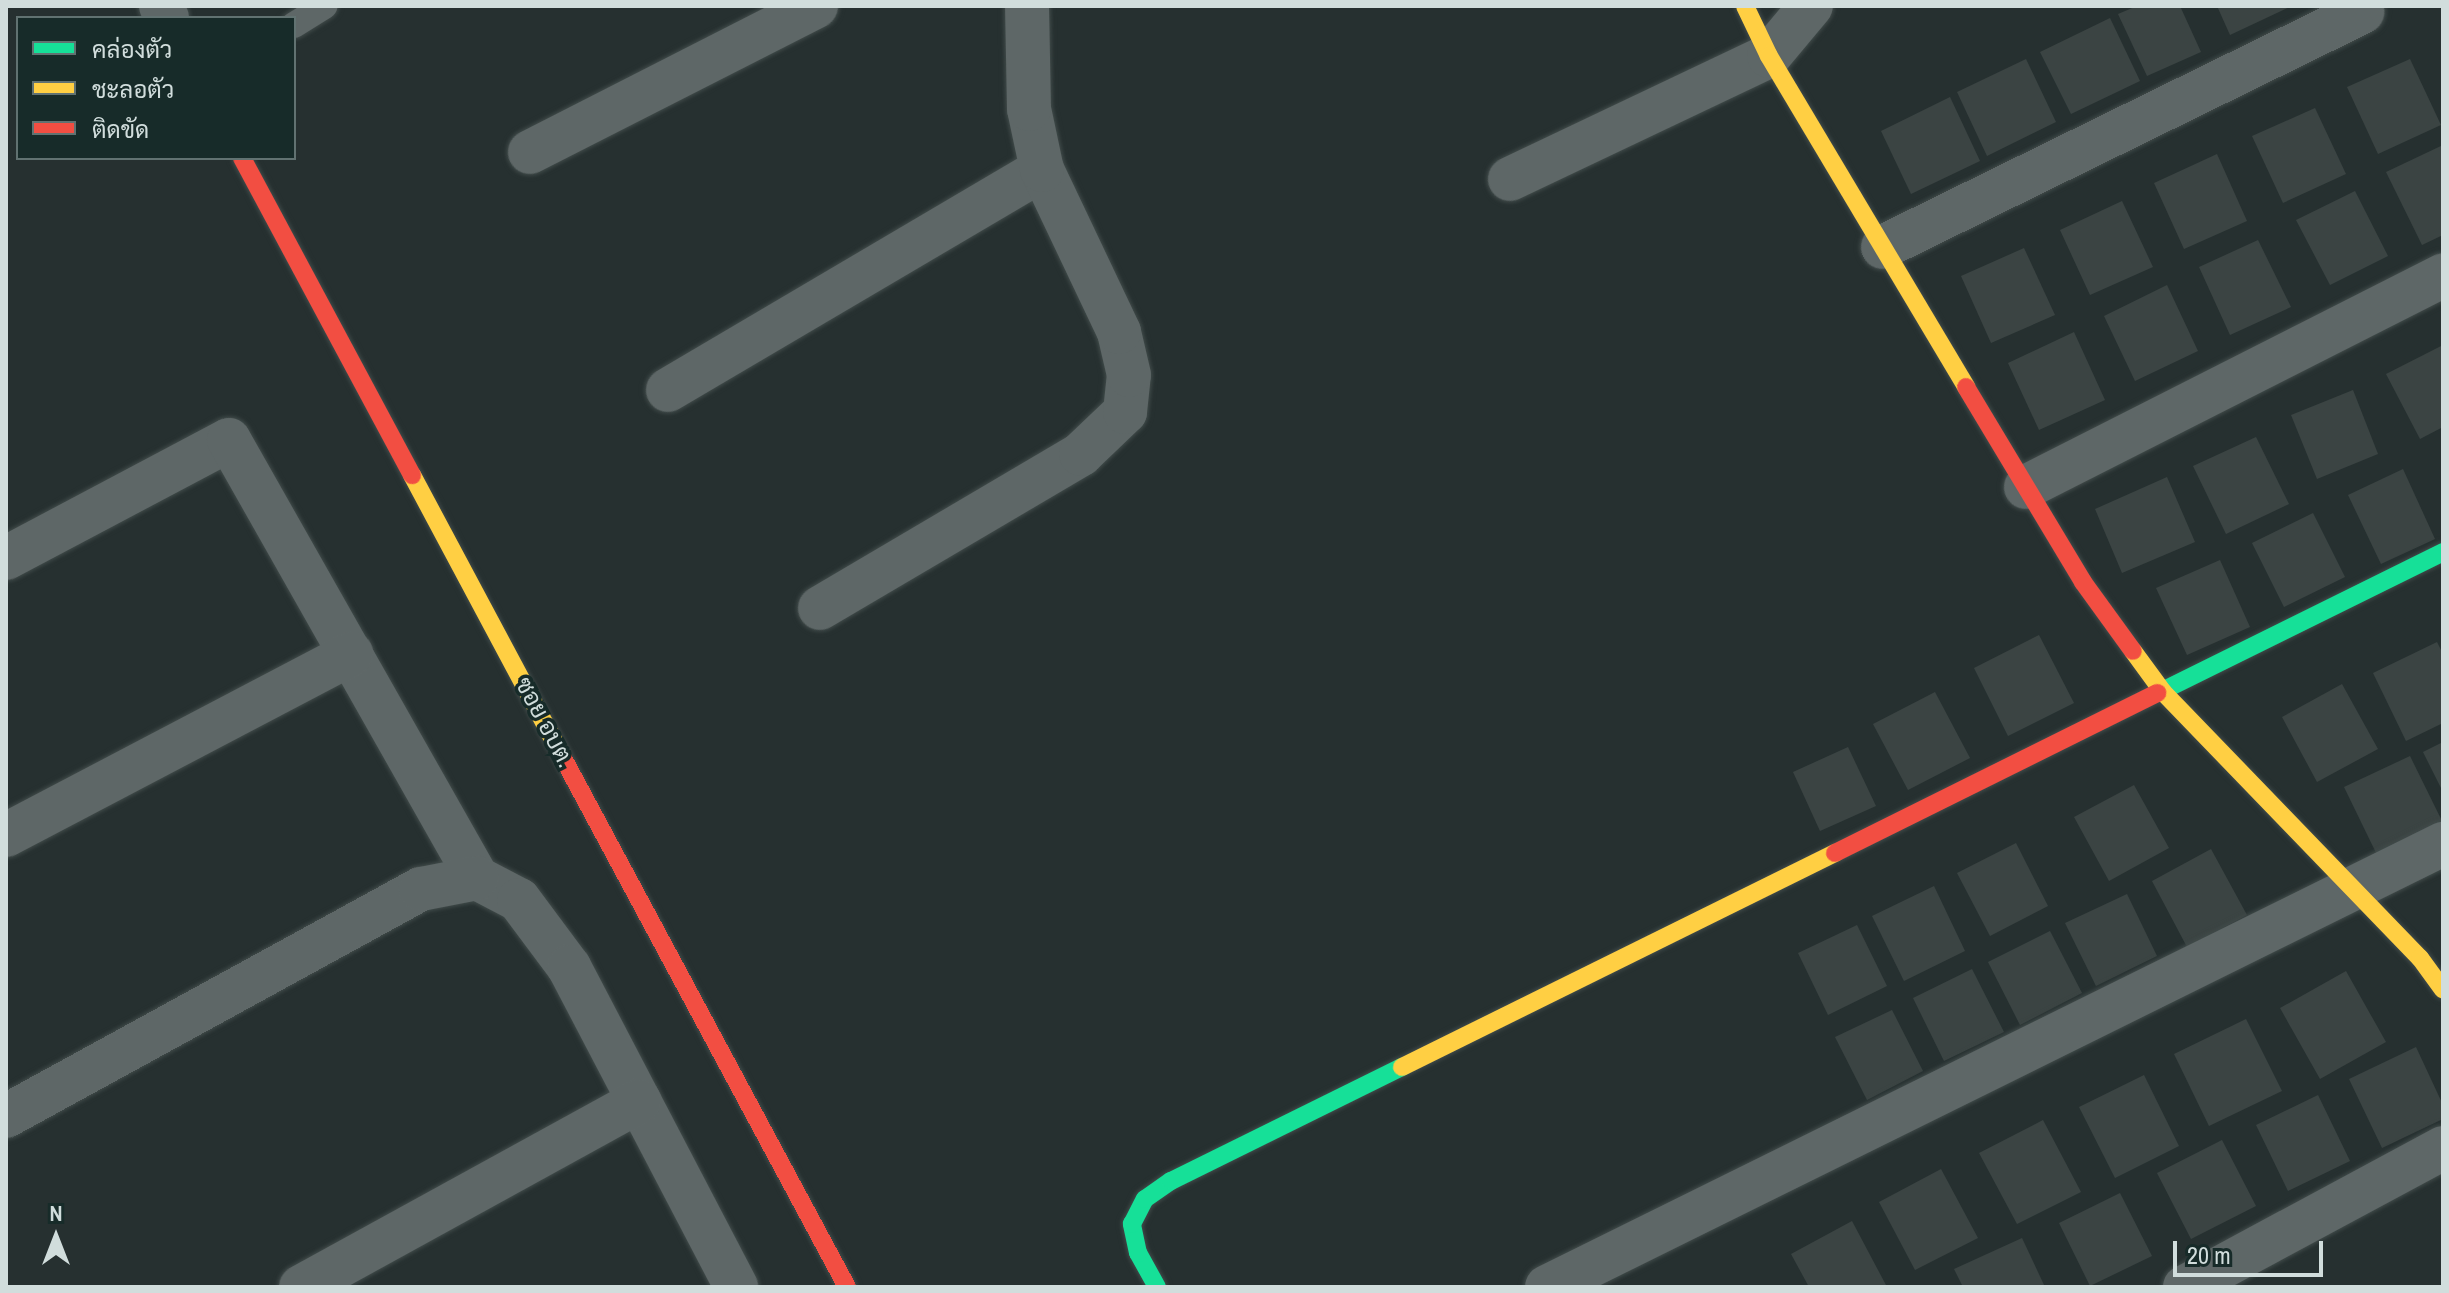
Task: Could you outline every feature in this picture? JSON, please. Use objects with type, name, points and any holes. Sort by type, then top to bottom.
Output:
[{"type":"street","points":[[530,152],[816,6]]},
{"type":"street","points":[[820,608],[1081,454],[1125,412],[1129,375],[1119,332],[1042,170],[1029,109],[1027,6]]},
{"type":"street","points":[[1745,6],[1769,56],[2083,582],[2163,692],[2349,888],[2420,958],[2443,990]]},
{"type":"street","points":[[1510,179],[1769,56],[1811,6]]},
{"type":"street","points":[[1883,247],[2362,12]]},
{"type":"street","name":"ซอย อบต.","points":[[243,160],[847,1287]]},
{"type":"street","points":[[668,390],[1042,170]]},
{"type":"street","points":[[2026,487],[2443,275]]},
{"type":"street","points":[[6,558],[229,440],[477,878],[519,900],[569,967],[736,1287]]},
{"type":"street","points":[[1157,1287],[1138,1253],[1132,1224],[1145,1199],[1171,1181],[2443,552]]},
{"type":"street","points":[[6,835],[351,654]]},
{"type":"street","points":[[1547,1287],[2443,844]]},
{"type":"street","points":[[6,1116],[421,889],[477,878]]},
{"type":"street","points":[[301,1287],[639,1101]]},
{"type":"street","points":[[2185,1287],[2443,1148]]},
{"type":"lane","points":[[296,24],[325,6]]},
{"type":"building","points":[[2137,6],[2180,6],[2201,52],[2147,76],[2118,14]]},
{"type":"building","points":[[2217,6],[2292,6],[2230,35]]},
{"type":"building","points":[[2110,18],[2140,81],[2071,114],[2040,52]]},
{"type":"building","points":[[2026,59],[2056,122],[1987,156],[1957,92]]},
{"type":"building","points":[[2410,59],[2441,125],[2378,154],[2347,87]]},
{"type":"building","points":[[1950,97],[1980,161],[1911,194],[1881,131]]},
{"type":"building","points":[[2315,108],[2346,174],[2283,203],[2252,136]]},
{"type":"building","points":[[2443,145],[2443,235],[2422,245],[2386,172]]},
{"type":"building","points":[[2217,154],[2247,221],[2184,249],[2154,183]]},
{"type":"building","points":[[2355,191],[2388,256],[2330,285],[2296,220]]},
{"type":"building","points":[[2122,201],[2153,267],[2090,295],[2060,230]]},
{"type":"building","points":[[2258,240],[2291,307],[2230,335],[2199,267]]},
{"type":"building","points":[[2024,248],[2055,315],[1991,343],[1961,276]]},
{"type":"building","points":[[2167,285],[2198,351],[2135,381],[2104,316]]},
{"type":"building","points":[[2074,332],[2105,400],[2039,430],[2008,363]]},
{"type":"building","points":[[2443,345],[2443,427],[2420,439],[2386,374]]},
{"type":"building","points":[[2353,390],[2378,454],[2317,479],[2291,415]]},
{"type":"building","points":[[2256,437],[2289,504],[2226,534],[2193,466]]},
{"type":"building","points":[[2403,469],[2435,539],[2381,564],[2348,495]]},
{"type":"building","points":[[2167,477],[2195,542],[2122,573],[2095,509]]},
{"type":"building","points":[[2313,513],[2345,577],[2284,607],[2252,543]]},
{"type":"building","points":[[2220,560],[2250,627],[2187,655],[2156,588]]},
{"type":"building","points":[[2039,635],[2074,703],[2008,736],[1974,668]]},
{"type":"building","points":[[2437,642],[2443,654],[2443,723],[2406,741],[2373,673]]},
{"type":"building","points":[[2342,684],[2378,749],[2317,782],[2282,717]]},
{"type":"building","points":[[1935,692],[1970,758],[1908,790],[1873,724]]},
{"type":"building","points":[[2443,742],[2443,792],[2423,752]]},
{"type":"building","points":[[1848,747],[1876,806],[1820,831],[1793,772]]},
{"type":"building","points":[[2410,756],[2443,823],[2380,861],[2344,787]]},
{"type":"building","points":[[2134,785],[2169,848],[2109,881],[2074,817]]},
{"type":"building","points":[[2016,843],[2048,906],[1990,936],[1957,873]]},
{"type":"building","points":[[2211,849],[2247,915],[2187,947],[2152,881]]},
{"type":"building","points":[[1934,886],[1965,951],[1904,981],[1872,916]]},
{"type":"building","points":[[2127,894],[2157,956],[2096,986],[2065,923]]},
{"type":"building","points":[[1857,925],[1887,986],[1828,1015],[1798,953]]},
{"type":"building","points":[[2050,931],[2082,993],[2020,1025],[1988,962]]},
{"type":"building","points":[[1972,969],[2004,1032],[1944,1061],[1913,998]]},
{"type":"building","points":[[2346,971],[2386,1042],[2320,1079],[2280,1008]]},
{"type":"building","points":[[1892,1010],[1923,1071],[1867,1100],[1835,1037]]},
{"type":"building","points":[[2246,1019],[2282,1091],[2209,1126],[2174,1054]]},
{"type":"building","points":[[2416,1047],[2443,1105],[2443,1119],[2382,1148],[2349,1079]]},
{"type":"building","points":[[2144,1075],[2179,1146],[2115,1178],[2079,1107]]},
{"type":"building","points":[[2318,1095],[2350,1161],[2288,1191],[2256,1125]]},
{"type":"building","points":[[2043,1120],[2081,1192],[2017,1224],[1979,1153]]},
{"type":"building","points":[[2222,1140],[2256,1206],[2191,1239],[2157,1173]]},
{"type":"building","points":[[1941,1169],[1978,1238],[1915,1270],[1879,1202]]},
{"type":"building","points":[[2120,1193],[2152,1256],[2090,1286],[2059,1223]]},
{"type":"building","points":[[1852,1221],[1887,1287],[1809,1287],[1791,1254]]},
{"type":"building","points":[[2022,1238],[2045,1287],[1963,1287],[1954,1269]]},
{"type":"traffic: fast","points":[[2158,693],[2443,552]]},
{"type":"traffic: fast","points":[[1157,1287],[1138,1253],[1132,1224],[1145,1199],[1171,1181],[1402,1067]]},
{"type":"traffic: slow","points":[[1745,6],[1769,56],[1966,387]]},
{"type":"traffic: slow","points":[[412,475],[563,758]]},
{"type":"traffic: slow","points":[[2133,651],[2163,692],[2420,958],[2443,990]]},
{"type":"traffic: slow","points":[[1402,1067],[1835,853]]},
{"type":"traffic: jam","points":[[243,160],[412,475]]},
{"type":"traffic: jam","points":[[1966,387],[2083,582],[2133,651]]},
{"type":"traffic: jam","points":[[1835,853],[2158,693]]},
{"type":"traffic: jam","points":[[563,758],[847,1287]]}]
